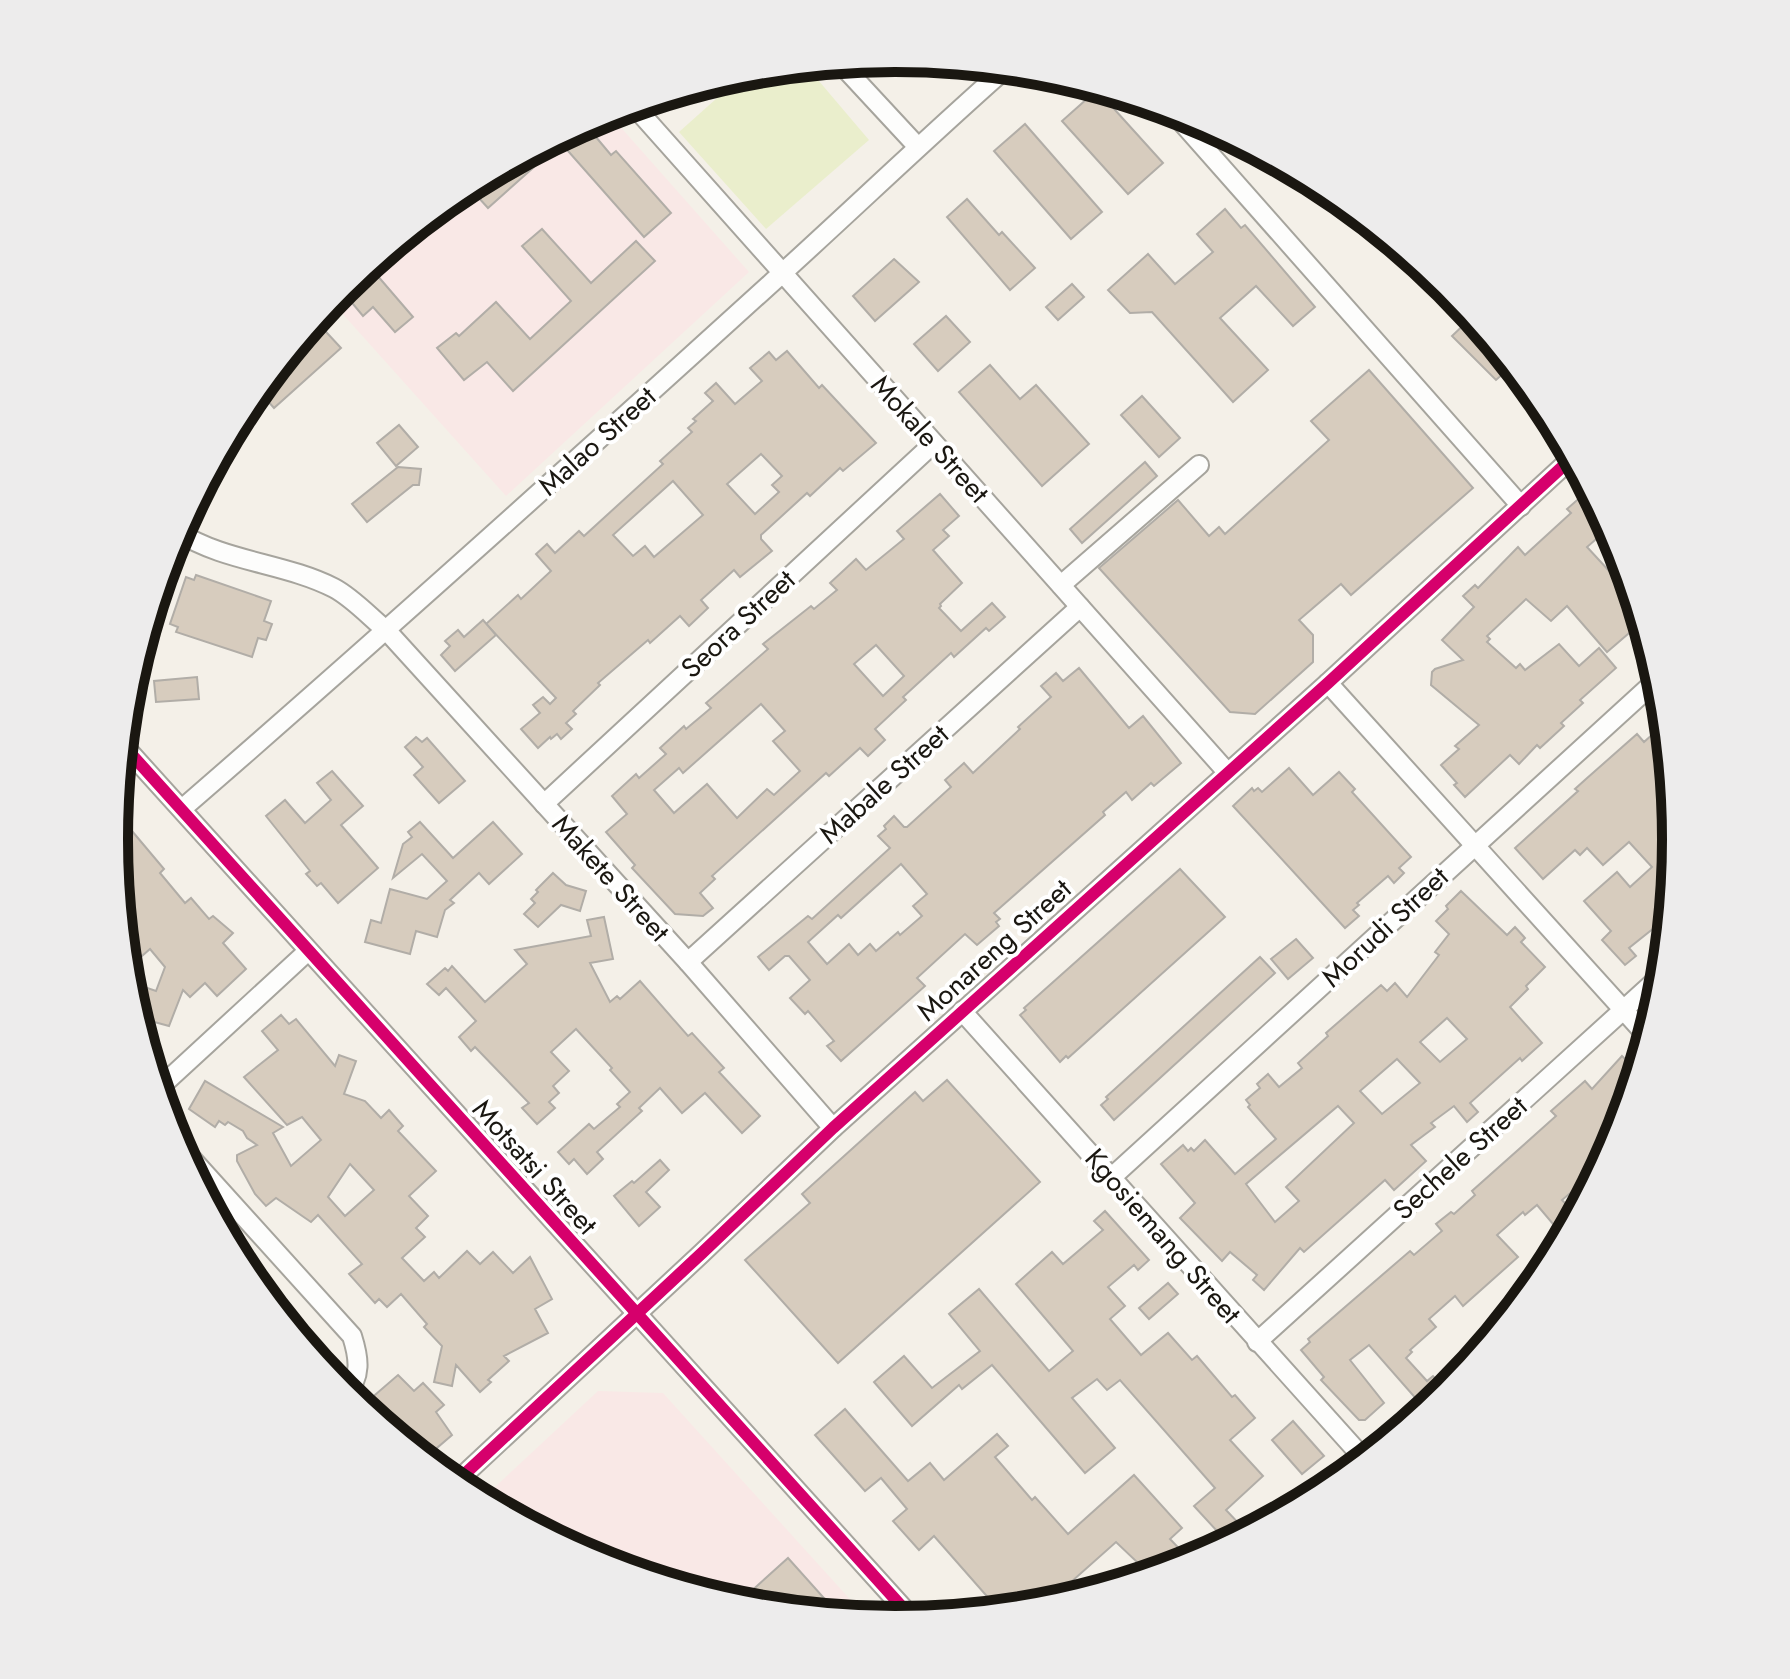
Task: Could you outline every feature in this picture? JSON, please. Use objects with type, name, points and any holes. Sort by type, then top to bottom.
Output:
[{"type":"street","points":[[850,74],[917,146]]},
{"type":"street","name":"Malao Street","points":[[183,808],[387,631],[994,79]]},
{"type":"street","name":"Mokale Street","points":[[642,115],[1227,772]]},
{"type":"street","points":[[1189,130],[1521,506]]},
{"type":"street","name":"Seora Street","points":[[544,804],[933,444]]},
{"type":"street","points":[[1061,585],[1199,465]]},
{"type":"street","name":"Monareng Street","points":[[464,1475],[833,1128],[1328,683],[1565,465]]},
{"type":"street","name":"Makete Street","points":[[189,539],[337,589],[387,631],[688,962],[833,1128]]},
{"type":"street","name":"Mabale Street","points":[[688,962],[1080,607]]},
{"type":"street","points":[[1328,683],[1639,1027]]},
{"type":"street","name":"Morudi Street","points":[[1112,1177],[1648,688]]},
{"type":"street","name":"Motsatsi Street","points":[[132,755],[902,1607]]},
{"type":"street","points":[[167,1081],[308,951]]},
{"type":"street","name":"Sechele Street","points":[[1257,1342],[1648,987]]},
{"type":"street","name":"Kgosiemang Street","points":[[962,1011],[1357,1451]]},
{"type":"street","points":[[204,1172],[352,1336],[359,1369],[354,1384]]},
{"type":"shaded area","points":[[618,124],[749,272],[506,496],[339,310],[389,262],[469,201],[556,151]]},
{"type":"shaded area","points":[[598,1391],[663,1393],[856,1605],[745,1592],[648,1566],[556,1528],[490,1491]]},
{"type":"green space","points":[[815,77],[869,140],[766,229],[679,132],[724,92]]},
{"type":"building","points":[[1089,97],[1108,102],[1163,163],[1128,194],[1062,121]]},
{"type":"building","points":[[1025,124],[1102,212],[1071,239],[994,151]]},
{"type":"building","points":[[593,134],[611,155],[616,151],[671,213],[644,237],[565,147]]},
{"type":"building","points":[[546,156],[488,208],[477,196]]},
{"type":"building","points":[[967,199],[999,235],[1002,232],[1035,268],[1010,290],[947,217]]},
{"type":"building","points":[[1225,209],[1241,228],[1245,225],[1315,307],[1293,326],[1256,286],[1220,318],[1268,370],[1233,402],[1152,312],[1130,313],[1108,290],[1148,254],[1175,284],[1213,252],[1197,234]]},
{"type":"building","points":[[542,229],[591,283],[636,241],[655,261],[513,391],[487,362],[464,380],[437,348],[456,333],[459,336],[496,302],[530,339],[571,301],[522,246]]},
{"type":"building","points":[[894,259],[919,282],[875,321],[853,296]]},
{"type":"building","points":[[376,274],[413,317],[395,332],[373,307],[363,316],[349,300]]},
{"type":"building","points":[[1072,284],[1084,297],[1058,320],[1046,307]]},
{"type":"building","points":[[946,316],[970,342],[938,371],[914,344]]},
{"type":"building","points":[[1464,325],[1504,373],[1496,380],[1452,336]]},
{"type":"building","points":[[323,328],[341,348],[274,408],[267,400]]},
{"type":"building","points":[[787,351],[819,388],[822,385],[876,443],[843,471],[840,468],[810,496],[807,493],[761,535],[772,551],[740,577],[734,570],[701,600],[708,608],[689,626],[680,616],[650,643],[648,640],[598,683],[600,685],[573,711],[576,714],[566,723],[572,729],[561,739],[557,734],[550,737],[538,748],[521,729],[540,713],[533,705],[543,697],[550,704],[556,698],[486,624],[518,595],[521,599],[551,571],[536,554],[547,544],[555,553],[579,531],[584,536],[663,464],[660,461],[692,432],[688,428],[696,421],[693,419],[713,401],[705,393],[716,383],[735,404],[762,381],[750,368],[769,352],[776,360]],"holes":[[[761,454],[782,476],[772,485],[779,492],[755,514],[727,484]],[[673,481],[703,515],[654,557],[645,546],[633,556],[613,535]]]},
{"type":"building","points":[[990,365],[1020,399],[1036,385],[1089,444],[1042,486],[959,392]]},
{"type":"building","points":[[1369,370],[1473,488],[1351,595],[1341,584],[1299,620],[1313,635],[1313,662],[1255,714],[1230,712],[1099,568],[1178,500],[1209,536],[1219,527],[1225,534],[1329,440],[1311,421]]},
{"type":"building","points":[[1142,396],[1180,438],[1159,457],[1121,415]]},
{"type":"building","points":[[399,425],[418,447],[396,466],[377,443]]},
{"type":"building","points":[[1145,462],[1157,476],[1082,543],[1070,529]]},
{"type":"building","points":[[398,467],[421,469],[419,485],[413,485],[367,522],[352,504]]},
{"type":"building","points":[[940,494],[959,516],[943,530],[949,536],[933,550],[962,583],[939,608],[961,631],[992,603],[1005,617],[989,631],[986,628],[954,657],[951,653],[903,697],[906,700],[875,729],[885,740],[868,756],[860,748],[829,776],[826,773],[712,876],[715,879],[700,893],[713,908],[703,916],[675,914],[632,868],[635,865],[606,832],[627,814],[612,796],[636,774],[639,778],[666,754],[660,748],[684,726],[686,729],[711,708],[706,703],[768,649],[763,644],[811,606],[814,609],[837,590],[830,583],[856,559],[866,570],[904,539],[897,531]],"holes":[[[876,645],[904,676],[883,696],[854,664]],[[761,704],[785,731],[773,741],[800,771],[774,795],[767,789],[737,818],[707,784],[674,813],[654,790],[679,768],[683,773]]]},
{"type":"building","points":[[1581,496],[1600,536],[1587,547],[1617,579],[1633,630],[1607,652],[1567,606],[1551,621],[1526,599],[1487,636],[1490,639],[1487,642],[1516,668],[1520,664],[1525,670],[1559,644],[1579,666],[1599,648],[1616,668],[1580,700],[1583,703],[1561,723],[1564,726],[1540,748],[1537,745],[1519,764],[1510,755],[1465,797],[1441,765],[1459,749],[1455,746],[1479,725],[1431,685],[1435,669],[1463,660],[1442,640],[1474,607],[1463,596],[1475,585],[1478,588],[1518,547],[1525,555],[1571,513],[1567,509]]},
{"type":"building","points":[[196,575],[271,601],[264,621],[272,624],[266,640],[258,638],[252,657],[176,632],[178,627],[170,624],[186,577],[194,580]]},
{"type":"building","points":[[483,620],[496,635],[455,671],[441,655],[450,646],[445,641],[458,630],[464,637]]},
{"type":"building","points":[[1079,668],[1129,728],[1143,716],[1181,763],[1132,800],[1126,792],[1103,812],[1105,815],[994,913],[1000,919],[996,922],[999,926],[977,945],[965,934],[917,978],[925,986],[841,1061],[827,1046],[834,1041],[808,1011],[805,1014],[790,998],[810,980],[789,956],[769,970],[758,957],[808,916],[812,919],[890,848],[878,836],[894,816],[907,827],[951,787],[945,780],[964,763],[973,773],[1051,697],[1041,686],[1056,673],[1063,681]],"holes":[[[901,864],[927,894],[913,906],[922,916],[876,951],[870,944],[858,955],[849,944],[827,964],[808,942],[838,915],[841,918]]]},
{"type":"building","points":[[197,677],[199,699],[156,702],[154,681]]},
{"type":"building","points":[[1655,732],[1661,789],[1661,890],[1657,925],[1629,948],[1636,956],[1625,965],[1602,940],[1611,931],[1584,901],[1617,872],[1630,887],[1652,867],[1629,842],[1603,865],[1587,848],[1580,855],[1575,850],[1543,879],[1515,848],[1637,734],[1644,742]]},
{"type":"building","points":[[416,737],[422,742],[427,738],[465,781],[439,803],[414,775],[423,767],[405,747]]},
{"type":"building","points":[[1289,768],[1313,795],[1339,772],[1355,789],[1352,792],[1411,857],[1399,868],[1404,873],[1394,883],[1388,876],[1357,903],[1359,905],[1353,910],[1359,916],[1345,928],[1233,806],[1252,788],[1262,792]]},
{"type":"building","points":[[332,771],[363,806],[341,825],[378,868],[338,903],[321,883],[317,886],[306,874],[310,871],[266,816],[285,800],[305,823],[331,800],[317,783]]},
{"type":"building","points":[[420,822],[453,858],[493,822],[522,854],[489,884],[479,873],[450,900],[454,903],[445,910],[437,937],[416,931],[410,954],[365,942],[371,920],[381,923],[390,889],[427,899],[447,881],[422,854],[393,878],[403,844],[412,837],[408,832]]},
{"type":"building","points":[[132,831],[164,869],[160,873],[185,903],[191,898],[209,919],[213,916],[233,933],[223,943],[246,969],[217,996],[205,983],[190,997],[183,990],[169,1026],[150,1021],[142,989],[142,986],[156,991],[165,967],[150,949],[137,960],[129,890],[128,835]]},
{"type":"building","points":[[1180,869],[1225,917],[1060,1062],[1020,1015],[1026,1010],[1024,1008]]},
{"type":"building","points":[[553,873],[566,885],[586,891],[580,911],[561,905],[538,927],[524,914],[535,903],[531,899],[538,892],[536,890]]},
{"type":"building","points":[[1461,891],[1507,935],[1515,927],[1525,938],[1521,942],[1545,967],[1510,1007],[1542,1043],[1522,1061],[1520,1058],[1470,1103],[1478,1112],[1467,1122],[1454,1106],[1431,1123],[1435,1127],[1411,1145],[1426,1161],[1394,1190],[1385,1180],[1304,1252],[1300,1248],[1264,1290],[1253,1280],[1257,1275],[1230,1252],[1222,1261],[1180,1218],[1195,1203],[1161,1164],[1183,1145],[1188,1151],[1191,1148],[1194,1151],[1205,1140],[1235,1174],[1276,1139],[1248,1107],[1250,1105],[1246,1100],[1260,1088],[1257,1084],[1268,1074],[1279,1087],[1302,1068],[1298,1063],[1328,1036],[1326,1033],[1381,985],[1387,991],[1395,983],[1407,997],[1439,955],[1435,952],[1449,934],[1436,921],[1448,909],[1446,906]],"holes":[[[1447,1018],[1467,1039],[1440,1062],[1420,1042]],[[1397,1059],[1420,1083],[1382,1114],[1360,1091]],[[1338,1106],[1354,1123],[1286,1187],[1299,1201],[1275,1222],[1246,1184]]]},
{"type":"building","points":[[604,917],[613,959],[590,963],[610,1002],[617,996],[620,999],[640,981],[688,1036],[692,1033],[724,1068],[719,1072],[760,1116],[742,1133],[705,1093],[682,1113],[660,1088],[639,1108],[642,1111],[597,1152],[603,1159],[587,1174],[574,1159],[569,1164],[558,1152],[589,1124],[594,1129],[620,1107],[617,1104],[630,1092],[610,1070],[612,1068],[576,1029],[551,1052],[569,1071],[553,1086],[559,1093],[549,1102],[555,1108],[537,1124],[522,1108],[529,1103],[475,1047],[471,1051],[459,1037],[476,1021],[446,988],[439,995],[427,984],[445,968],[448,971],[452,966],[485,1002],[527,964],[515,950],[591,936],[587,920]]},
{"type":"building","points":[[1296,939],[1313,958],[1288,979],[1271,959]]},
{"type":"building","points":[[1260,957],[1275,973],[1114,1120],[1101,1105],[1108,1099],[1106,1097]]},
{"type":"building","points":[[281,1015],[289,1024],[296,1019],[335,1066],[339,1055],[356,1061],[344,1094],[365,1101],[381,1118],[389,1110],[403,1126],[398,1131],[436,1171],[409,1196],[428,1216],[416,1228],[425,1237],[402,1258],[424,1281],[434,1272],[439,1278],[467,1251],[480,1264],[493,1252],[513,1273],[530,1257],[552,1299],[535,1309],[548,1333],[504,1356],[509,1361],[480,1392],[456,1365],[452,1386],[434,1382],[442,1346],[401,1294],[387,1307],[379,1299],[375,1303],[349,1274],[362,1264],[318,1215],[311,1222],[276,1198],[266,1206],[255,1194],[237,1161],[237,1155],[257,1145],[228,1122],[225,1125],[219,1121],[215,1127],[189,1109],[205,1081],[283,1127],[273,1133],[291,1166],[321,1140],[302,1117],[287,1125],[244,1077],[278,1050],[262,1031]],"holes":[[[350,1164],[374,1190],[345,1216],[328,1197]]]},
{"type":"building","points":[[1622,1056],[1629,1062],[1604,1133],[1583,1179],[1562,1200],[1568,1207],[1557,1228],[1537,1205],[1525,1215],[1523,1212],[1497,1235],[1518,1257],[1463,1306],[1455,1296],[1429,1319],[1436,1327],[1410,1350],[1412,1352],[1406,1358],[1427,1381],[1433,1376],[1438,1382],[1418,1401],[1369,1345],[1350,1360],[1384,1403],[1365,1420],[1359,1420],[1321,1380],[1324,1377],[1301,1350],[1310,1342],[1308,1339],[1410,1251],[1414,1255],[1442,1231],[1436,1224],[1451,1212],[1454,1214],[1475,1195],[1472,1191],[1556,1116],[1551,1111],[1585,1081],[1592,1089]]},
{"type":"building","points":[[947,1080],[1040,1182],[838,1363],[745,1260],[810,1203],[802,1194],[915,1092],[923,1101]]},
{"type":"building","points":[[660,1160],[669,1170],[646,1192],[660,1207],[639,1226],[614,1196]]},
{"type":"building","points":[[1105,1211],[1149,1260],[1138,1270],[1134,1265],[1108,1287],[1125,1306],[1110,1319],[1141,1355],[1168,1333],[1192,1360],[1197,1356],[1232,1397],[1235,1395],[1255,1418],[1230,1440],[1263,1476],[1226,1510],[1240,1525],[1220,1534],[1194,1506],[1215,1488],[1120,1380],[1107,1390],[1097,1379],[1072,1398],[1115,1448],[1085,1473],[992,1365],[962,1389],[959,1385],[912,1426],[874,1382],[904,1356],[932,1388],[980,1351],[949,1314],[979,1289],[1049,1371],[1073,1351],[1016,1284],[1052,1252],[1063,1264],[1103,1230],[1094,1221]]},
{"type":"building","points":[[1168,1283],[1178,1294],[1149,1319],[1139,1308]]},
{"type":"building","points":[[398,1375],[414,1391],[423,1383],[444,1405],[436,1412],[452,1435],[433,1451],[370,1399]]},
{"type":"building","points":[[845,1409],[908,1481],[930,1463],[944,1480],[997,1434],[1008,1446],[995,1457],[1032,1500],[1035,1497],[1068,1534],[1134,1475],[1182,1528],[1170,1539],[1182,1552],[1129,1570],[1137,1562],[1116,1542],[1065,1588],[991,1600],[934,1536],[919,1550],[893,1521],[907,1509],[881,1478],[865,1491],[815,1435]]},
{"type":"building","points":[[1293,1421],[1324,1456],[1302,1474],[1272,1440]]},
{"type":"building","points":[[788,1558],[829,1603],[795,1600],[750,1593]]},
{"type":"cycle path","points":[[464,1474],[833,1128],[1328,683],[1565,465]]},
{"type":"cycle path","points":[[132,755],[902,1607]]}]
